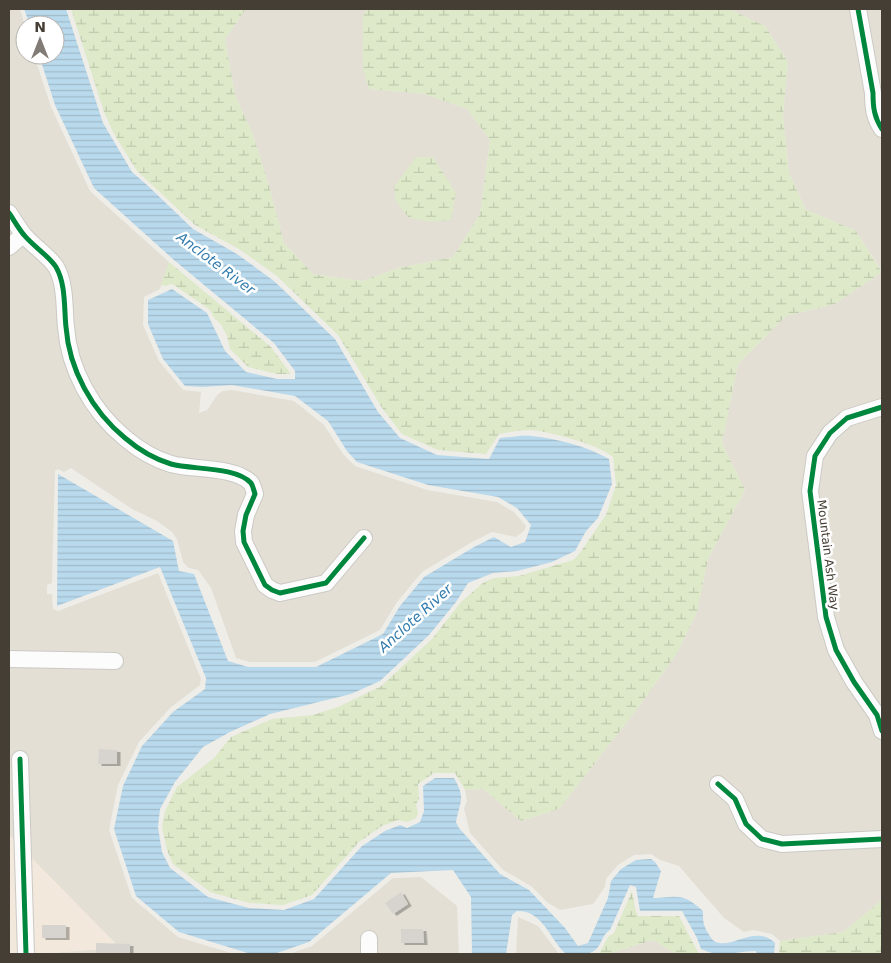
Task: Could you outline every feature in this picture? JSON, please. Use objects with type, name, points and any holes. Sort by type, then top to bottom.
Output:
[{"type":"street","points":[[858,9],[876,120],[882,129]]},
{"type":"street","points":[[9,213],[23,235],[56,267],[62,284],[66,331],[72,360],[84,388],[102,415],[124,437],[147,454],[171,464],[212,468],[241,477],[251,484],[255,494],[246,515],[243,531],[244,542],[265,585],[280,593],[326,583],[364,538]]},
{"type":"street","points":[[9,247],[23,235]]},
{"type":"street","name":"Mountain Ash Way","points":[[882,407],[847,418],[830,433],[815,456],[810,491],[826,617],[836,650],[854,682],[877,715],[882,731]]},
{"type":"street","points":[[9,659],[114,661]]},
{"type":"street","points":[[20,759],[26,954]]},
{"type":"street","points":[[718,784],[735,799],[746,824],[762,839],[782,844],[882,839]]},
{"type":"shaded area","points":[[9,9],[20,9],[22,15],[15,15],[15,65],[37,65],[51,107],[90,191],[169,262],[160,289],[144,297],[143,325],[159,361],[183,390],[201,392],[199,413],[207,410],[218,394],[223,391],[232,390],[294,401],[324,425],[343,454],[355,466],[427,490],[497,502],[514,512],[526,526],[524,531],[516,537],[492,532],[422,572],[397,602],[380,630],[315,662],[249,662],[236,658],[211,588],[198,570],[189,568],[183,562],[177,539],[172,532],[157,521],[132,509],[71,468],[64,472],[58,469],[55,471],[52,583],[47,585],[47,594],[52,594],[53,609],[58,611],[158,573],[201,679],[200,685],[170,708],[139,742],[118,785],[109,830],[132,898],[178,937],[234,954],[38,954],[119,947],[9,835]]},
{"type":"shaded area","points":[[246,9],[367,9],[363,16],[369,89],[424,94],[467,109],[490,140],[480,214],[453,257],[399,268],[362,281],[313,274],[284,243],[253,135],[235,95],[225,39]]},
{"type":"shaded area","points":[[729,9],[882,9],[882,271],[855,230],[806,210],[789,173],[783,115],[788,62],[765,26]]},
{"type":"shaded area","points":[[882,272],[882,900],[843,932],[780,941],[772,934],[753,930],[744,932],[724,918],[679,866],[660,860],[651,854],[634,855],[618,865],[606,879],[605,887],[593,904],[560,910],[548,903],[531,886],[503,870],[470,833],[464,808],[467,801],[465,790],[483,789],[521,821],[559,809],[634,713],[676,655],[697,612],[708,559],[745,490],[722,443],[738,364],[786,316],[835,304]]},
{"type":"shaded area","points":[[9,835],[120,948],[38,954],[9,954]]},
{"type":"shaded area","points":[[421,877],[457,906],[459,954],[289,954],[312,946],[393,878]]},
{"type":"shaded area","points":[[518,917],[538,926],[559,954],[516,954]]},
{"type":"shaded area","points":[[653,940],[676,954],[607,954]]},
{"type":"green space","points":[[71,9],[246,9],[225,39],[235,95],[253,135],[284,243],[313,274],[362,281],[399,268],[453,257],[480,214],[490,140],[467,109],[424,94],[369,89],[363,68],[363,15],[367,9],[729,9],[765,26],[788,62],[783,115],[789,173],[806,210],[855,230],[882,272],[835,304],[786,316],[738,364],[722,443],[745,490],[708,559],[697,612],[676,655],[634,713],[559,809],[521,821],[483,789],[465,790],[455,773],[434,773],[418,784],[419,798],[416,805],[418,813],[416,818],[407,822],[398,820],[382,826],[359,842],[312,895],[283,905],[249,903],[210,892],[173,864],[167,850],[162,827],[165,811],[177,787],[214,758],[231,737],[272,719],[313,715],[338,707],[381,686],[432,639],[461,602],[484,582],[494,578],[519,576],[573,560],[606,515],[616,485],[613,457],[606,452],[573,439],[530,430],[499,434],[486,454],[438,450],[402,434],[382,408],[338,335],[277,276],[239,249],[195,225],[137,171],[114,134],[104,112]]},
{"type":"green space","points":[[416,157],[433,157],[456,193],[451,220],[431,222],[409,218],[396,201],[394,187]]},
{"type":"green space","points":[[169,262],[271,347],[291,374],[277,374],[248,367],[230,349],[227,336],[221,324],[215,319],[209,309],[174,285],[161,285]]},
{"type":"green space","points":[[632,891],[638,916],[679,916],[699,954],[676,954],[653,940],[607,954],[599,954],[608,937],[614,933]]},
{"type":"green space","points":[[882,900],[881,954],[779,954],[780,941],[843,932]]},
{"type":"water","name":"Anclote River","points":[[24,9],[66,9],[103,123],[132,172],[193,229],[237,254],[274,281],[335,339],[378,412],[400,438],[437,455],[489,459],[500,438],[532,436],[572,444],[591,450],[609,459],[612,484],[598,518],[586,531],[575,551],[552,562],[517,571],[493,573],[468,583],[456,602],[429,635],[380,681],[351,694],[270,714],[230,732],[203,747],[175,782],[160,809],[158,827],[162,852],[170,868],[208,897],[249,908],[284,910],[314,899],[362,846],[385,831],[400,825],[407,828],[420,822],[424,811],[423,786],[435,778],[454,778],[461,795],[456,822],[459,828],[500,874],[529,890],[565,928],[578,946],[588,943],[608,898],[611,881],[621,869],[636,860],[651,859],[661,871],[653,898],[680,897],[696,905],[703,911],[705,928],[715,942],[725,943],[746,937],[761,936],[775,943],[774,954],[757,954],[756,951],[716,954],[701,949],[682,911],[640,911],[636,887],[630,885],[610,930],[594,951],[581,954],[566,954],[540,920],[526,912],[517,911],[512,915],[506,954],[472,954],[471,897],[453,870],[391,873],[309,942],[274,954],[251,954],[179,932],[136,896],[114,829],[123,786],[142,746],[173,712],[205,689],[206,678],[160,567],[57,606],[58,474],[173,541],[179,571],[194,574],[228,661],[248,667],[316,667],[383,634],[400,606],[424,577],[494,537],[511,547],[525,542],[531,525],[517,508],[498,497],[428,485],[357,462],[347,451],[328,421],[295,396],[232,385],[185,386],[163,359],[148,324],[148,300],[172,289],[207,313],[225,351],[246,372],[277,379],[295,379],[295,371],[274,343],[174,260],[94,188],[55,105],[42,65],[65,65],[65,15],[26,15]]},
{"type":"building","points":[[99,749],[117,750],[117,764],[98,764]]},
{"type":"building","points":[[401,892],[408,904],[393,914],[385,903]]},
{"type":"building","points":[[42,925],[66,925],[66,938],[42,938]]},
{"type":"building","points":[[401,929],[423,929],[424,943],[401,943]]},
{"type":"building","points":[[96,943],[130,944],[130,954],[96,954]]},
{"type":"cycle path","points":[[858,9],[873,93],[873,103],[877,120],[882,129]]},
{"type":"cycle path","points":[[9,213],[24,235],[56,267],[62,281],[68,343],[72,358],[84,388],[102,415],[130,442],[158,459],[180,466],[224,471],[235,474],[251,483],[255,494],[246,515],[243,531],[244,542],[265,585],[280,593],[326,583],[364,538]]},
{"type":"cycle path","points":[[882,407],[847,418],[830,433],[815,456],[810,491],[826,617],[836,650],[854,682],[877,715],[882,731]]},
{"type":"cycle path","points":[[20,759],[26,954]]},
{"type":"cycle path","points":[[718,784],[735,799],[746,824],[762,839],[782,844],[882,839]]}]
